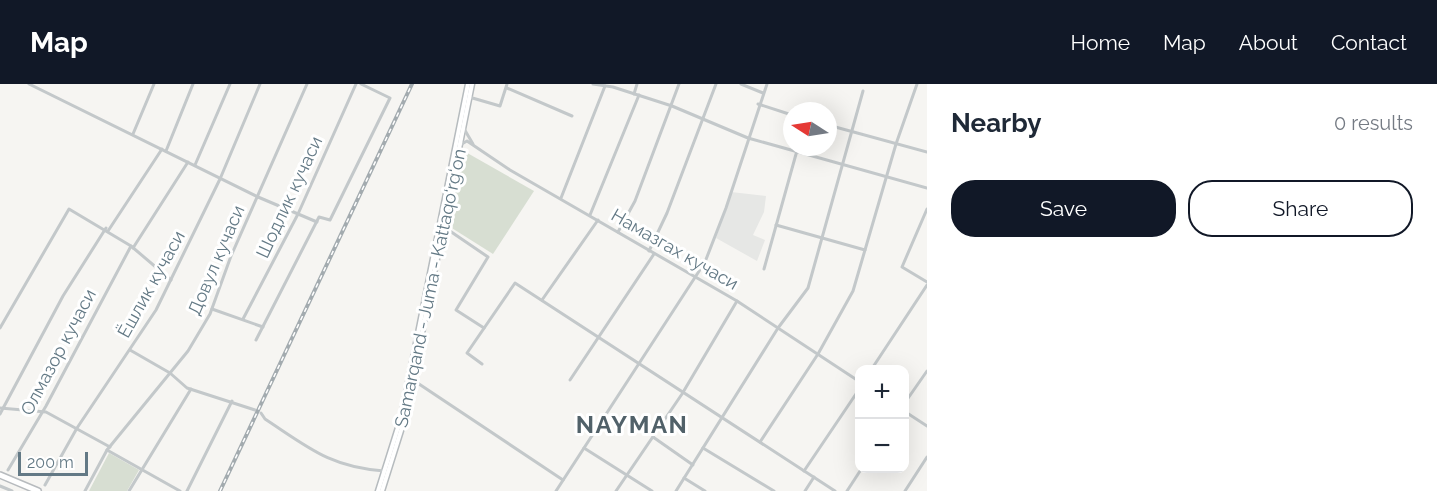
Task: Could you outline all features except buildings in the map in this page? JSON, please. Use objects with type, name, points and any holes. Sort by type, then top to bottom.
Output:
[{"type":"highway","points":[[0,477],[28,491]]},
{"type":"highway","points":[[0,477],[38,491]]},
{"type":"main road","name":"Samarqand - Juma - Kattaqo‘rg‘on","points":[[437,249],[444,227],[470,84]]},
{"type":"main road","name":"Samarqand - Juma - Kattaqo‘rg‘on","points":[[380,491],[401,418],[470,84]]},
{"type":"main road","name":"Samarqand - Juma - Kattaqo‘rg‘on","points":[[380,491],[395,454],[413,380],[418,341]]},
{"type":"street","points":[[29,84],[220,179],[317,222]]},
{"type":"street","points":[[133,134],[154,84]]},
{"type":"street","points":[[0,414],[63,296],[164,150],[193,84]]},
{"type":"street","points":[[195,166],[230,84]]},
{"type":"street","name":"Ёшлик кучаси","points":[[45,485],[77,428],[156,310],[220,179],[260,84]]},
{"type":"street","name":"Довул кучаси","points":[[85,491],[109,449],[188,351],[212,309],[231,256],[307,84]]},
{"type":"street","name":"Шодлик кучаси","points":[[243,319],[298,214],[356,84]]},
{"type":"street","points":[[256,340],[320,217],[330,220],[390,98],[361,84]]},
{"type":"street","points":[[593,84],[639,95],[703,118],[748,138],[783,146]]},
{"type":"street","points":[[634,94],[637,84]]},
{"type":"street","points":[[618,232],[635,201],[679,84]]},
{"type":"street","points":[[649,251],[667,213],[716,84]]},
{"type":"street","points":[[741,84],[763,93]]},
{"type":"street","points":[[556,491],[696,276],[714,243],[758,104],[767,84]]},
{"type":"street","points":[[760,443],[818,354],[853,291],[886,176],[916,84]]},
{"type":"street","points":[[469,98],[500,106],[507,86],[572,116]]},
{"type":"street","points":[[561,198],[605,86]]},
{"type":"street","points":[[676,491],[778,328],[808,288],[863,91]]},
{"type":"street","points":[[590,215],[639,95]]},
{"type":"street","points":[[758,104],[783,111]]},
{"type":"street","points":[[463,127],[474,146]]},
{"type":"street","points":[[837,127],[927,152]]},
{"type":"street","points":[[459,145],[466,141],[474,146]]},
{"type":"street","name":"Намазгах кучаси","points":[[474,146],[510,170],[737,301],[855,379]]},
{"type":"street","points":[[764,269],[796,156]]},
{"type":"street","points":[[819,156],[927,188]]},
{"type":"street","name":"Олмазор кучаси","points":[[8,470],[132,247],[188,162]]},
{"type":"street","points":[[0,328],[69,208],[132,247],[171,280]]},
{"type":"street","points":[[874,365],[927,284],[902,267],[927,209]]},
{"type":"street","points":[[542,300],[598,220]]},
{"type":"street","points":[[776,225],[865,250]]},
{"type":"street","points":[[444,227],[488,257],[456,310],[484,328]]},
{"type":"street","points":[[570,380],[654,254]]},
{"type":"street","points":[[482,364],[467,353],[515,283],[598,335],[682,394],[835,491]]},
{"type":"street","points":[[616,491],[682,394],[737,301]]},
{"type":"street","points":[[212,309],[262,327]]},
{"type":"street","points":[[130,350],[170,373],[191,389],[255,410]]},
{"type":"street","points":[[909,397],[927,371]]},
{"type":"street","points":[[413,380],[563,480]]},
{"type":"street","points":[[129,491],[191,389]]},
{"type":"street","points":[[804,471],[855,395]]},
{"type":"street","points":[[186,491],[232,401]]},
{"type":"street","points":[[2,408],[42,412],[77,428],[141,470],[180,491]]},
{"type":"street","points":[[261,413],[265,419],[330,460],[355,469],[386,471]]},
{"type":"street","points":[[909,414],[927,426]]},
{"type":"street","points":[[653,437],[693,465]]},
{"type":"street","points":[[584,448],[652,491]]},
{"type":"street","points":[[703,448],[774,491]]},
{"type":"street","points":[[905,491],[927,457]]},
{"type":"street","points":[[847,491],[859,473]]},
{"type":"street","points":[[805,491],[814,477]]},
{"type":"street","points":[[684,478],[705,491]]},
{"type":"street","points":[[0,486],[12,491]]},
{"type":"shaded area","points":[[462,150],[534,191],[493,254],[447,225]]},
{"type":"shaded area","points":[[731,192],[766,196],[764,212],[753,235],[765,240],[757,261],[716,238]]},
{"type":"shaded area","points":[[109,453],[139,470],[127,491],[89,491]]},
{"type":"railway","points":[[220,491],[412,84]]},
{"type":"district","name":"NAYMAN","points":[[632,424]]}]
